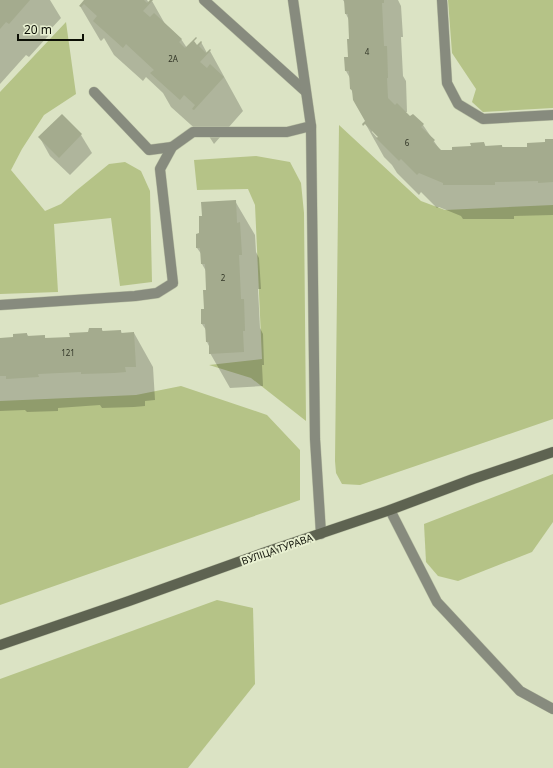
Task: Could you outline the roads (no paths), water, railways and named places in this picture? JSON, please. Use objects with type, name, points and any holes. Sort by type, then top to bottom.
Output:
[{"type":"main road","name":"ВУЛІЦА ТУРАВА","points":[[0,645],[128,602],[263,553],[553,452]]},
{"type":"lane","points":[[204,0],[305,91]]},
{"type":"lane","points":[[293,0],[311,126],[315,439],[321,534]]},
{"type":"lane","points":[[442,0],[447,83],[458,104],[483,119],[553,115]]},
{"type":"lane","points":[[94,92],[149,150],[172,147]]},
{"type":"lane","points":[[0,304],[157,293],[174,283],[160,169],[172,147],[193,132],[287,132],[311,126]]},
{"type":"lane","points":[[390,510],[437,602],[520,691],[553,709]]}]
